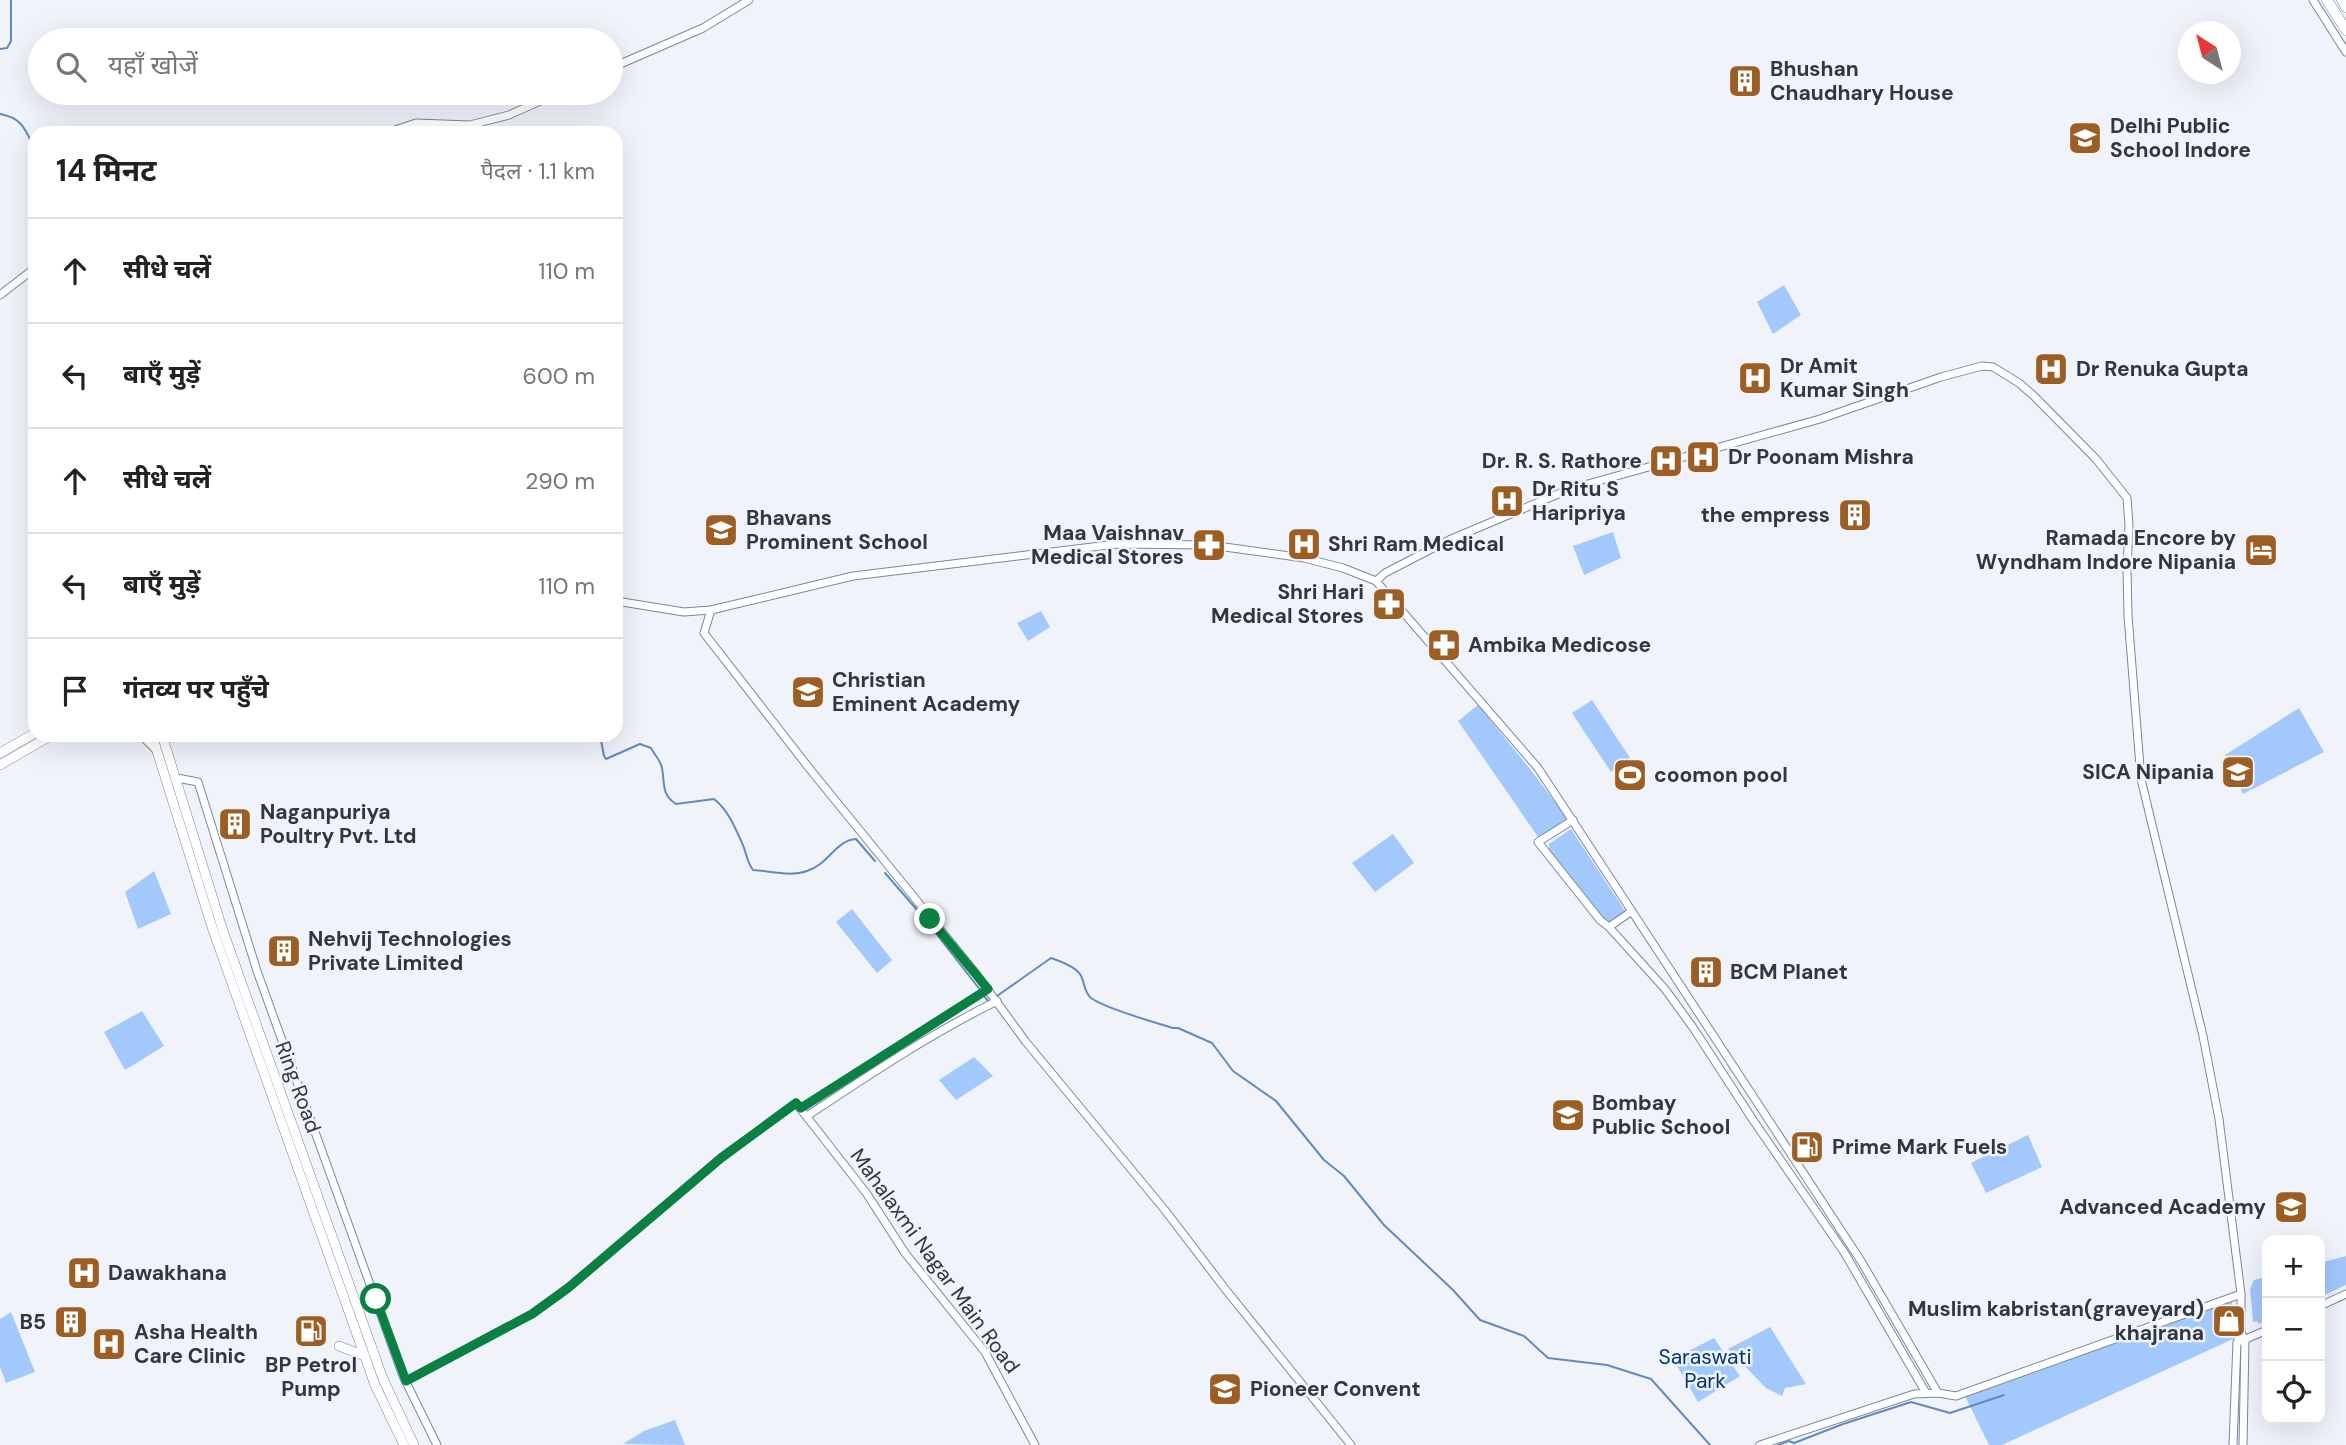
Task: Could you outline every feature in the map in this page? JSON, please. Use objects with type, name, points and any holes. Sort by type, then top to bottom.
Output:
[{"type":"highway","points":[[2327,0],[2346,30]]},
{"type":"highway","points":[[2342,0],[2346,7]]},
{"type":"main road","points":[[0,753],[28,737]]},
{"type":"main road","points":[[0,765],[40,742]]},
{"type":"main road","name":"Ring Road","points":[[155,742],[213,930],[374,1384],[404,1445]]},
{"type":"main road","name":"Ring Road","points":[[164,742],[223,931],[383,1379],[414,1445]]},
{"type":"main road","points":[[339,1346],[365,1356]]},
{"type":"street","points":[[623,63],[703,28],[749,0]]},
{"type":"street","points":[[2314,0],[2346,52]]},
{"type":"street","points":[[407,126],[416,123],[470,125],[509,115],[531,105]]},
{"type":"street","points":[[0,295],[28,273]]},
{"type":"street","points":[[1376,581],[1385,573],[1449,540],[1570,489],[1820,419],[1941,377],[1982,366],[1993,367],[2019,383],[2096,459],[2127,498],[2128,616],[2141,779],[2213,1082],[2241,1294],[2243,1445]]},
{"type":"street","points":[[623,602],[684,612],[711,610],[853,576],[1117,544],[1210,544],[1309,558],[1376,581],[1538,768],[1861,1261],[1938,1394]]},
{"type":"street","points":[[711,610],[704,633],[1026,1042],[1164,1209],[1351,1445]]},
{"type":"street","points":[[148,742],[159,753]]},
{"type":"street","points":[[177,778],[198,782],[257,971],[406,1381],[437,1445]]},
{"type":"street","points":[[1573,820],[1538,842],[1600,920],[1682,1011],[1844,1252],[1926,1393]]},
{"type":"street","points":[[1609,927],[1632,911]]},
{"type":"street","points":[[406,1381],[532,1314],[568,1288],[721,1158],[798,1105],[989,995]]},
{"type":"street","points":[[807,1116],[862,1078],[932,1036],[989,995]]},
{"type":"street","name":"Mahalaxmi Nagar Main Road","points":[[798,1105],[867,1194],[905,1253],[942,1296],[991,1361],[1035,1445]]},
{"type":"street","points":[[1776,1153],[1786,1147]]},
{"type":"street","points":[[1760,1445],[1914,1394],[1956,1396],[2241,1294]]},
{"type":"street","points":[[2325,1304],[2346,1294]]},
{"type":"street","points":[[2241,1338],[2262,1332]]},
{"type":"street","points":[[2233,1445],[2241,1338]]},
{"type":"green space","points":[[1784,285],[1801,315],[1773,334],[1757,302]]},
{"type":"green space","points":[[1613,532],[1621,558],[1584,575],[1573,546]]},
{"type":"green space","points":[[1041,611],[1050,627],[1028,641],[1017,623]]},
{"type":"green space","points":[[1592,700],[1630,758],[1611,772],[1572,713]]},
{"type":"green space","points":[[1478,705],[1567,818],[1565,823],[1543,837],[1538,837],[1458,721]]},
{"type":"green space","points":[[2299,708],[2324,752],[2243,794],[2225,755]]},
{"type":"green space","points":[[1571,829],[1625,911],[1607,923],[1549,852],[1549,844]]},
{"type":"green space","points":[[1393,834],[1414,863],[1375,892],[1352,863]]},
{"type":"green space","points":[[154,871],[171,914],[138,929],[125,892]]},
{"type":"green space","points":[[852,909],[892,960],[877,973],[836,922]]},
{"type":"green space","points":[[142,1011],[164,1046],[125,1070],[104,1032]]},
{"type":"green space","points":[[974,1057],[993,1076],[956,1100],[939,1080]]},
{"type":"green space","points":[[2028,1135],[2042,1167],[1986,1193],[1971,1163]]},
{"type":"green space","points":[[2346,1256],[2346,1285],[2325,1295],[2325,1262]]},
{"type":"green space","points":[[2262,1278],[2262,1322],[2259,1324],[2257,1321],[2253,1322],[2250,1289],[2254,1280]]},
{"type":"green space","points":[[2232,1300],[2233,1339],[2002,1445],[1989,1445],[1965,1396]]},
{"type":"green space","points":[[11,1312],[35,1372],[6,1383],[0,1367],[0,1319]]},
{"type":"green space","points":[[1770,1327],[1806,1384],[1785,1388],[1782,1396],[1766,1388],[1728,1349]]},
{"type":"green space","name":"Saraswati Park","points":[[1714,1338],[1740,1376],[1698,1402],[1673,1359]]},
{"type":"green space","points":[[675,1420],[685,1445],[623,1444],[644,1431]]},
{"type":"waterway","points":[[0,49],[7,48],[11,41],[11,0]]},
{"type":"waterway","points":[[0,114],[14,118],[28,135]]},
{"type":"waterway","points":[[601,742],[606,759],[640,744],[651,748],[661,765],[664,788],[676,804],[714,799],[731,819],[753,870],[801,873],[815,868],[843,843],[856,839],[875,861]]},
{"type":"waterway","points":[[885,873],[981,991]]},
{"type":"waterway","points":[[997,996],[1051,958],[1077,971],[1088,995],[1098,1002],[1131,1015],[1178,1028],[1212,1043],[1233,1071],[1276,1101],[1324,1160],[1344,1176],[1384,1225],[1453,1290],[1480,1320],[1524,1336],[1548,1358],[1607,1365],[1651,1379],[1710,1445]]},
{"type":"waterway","points":[[984,996],[989,1002],[992,999]]},
{"type":"waterway","points":[[1778,1445],[1789,1441],[1794,1443],[1911,1402],[1950,1413],[2004,1395]]},
{"type":"place","name":"Bhushan Chaudhary House","points":[[1745,81]]},
{"type":"place","name":"Delhi Public School Indore","points":[[2085,138]]},
{"type":"place","name":"Dr Renuka Gupta","points":[[2051,369]]},
{"type":"place","name":"Dr Amit Kumar Singh","points":[[1755,378]]},
{"type":"place","name":"Dr Poonam Mishra","points":[[1703,457]]},
{"type":"place","name":"Dr. R. S. Rathore","points":[[1666,461]]},
{"type":"place","name":"Dr Ritu S Haripriya","points":[[1507,501]]},
{"type":"place","name":"the empress","points":[[1855,515]]},
{"type":"place","name":"Bhavans Prominent School","points":[[721,530]]},
{"type":"place","name":"Shri Ram Medical","points":[[1304,544]]},
{"type":"place","name":"Maa Vaishnav Medical Stores","points":[[1209,545]]},
{"type":"place","name":"Ramada Encore by Wyndham Indore Nipania","points":[[2261,550]]},
{"type":"place","name":"Shri Hari Medical Stores","points":[[1389,604]]},
{"type":"place","name":"Ambika Medicose","points":[[1444,645]]},
{"type":"place","name":"Christian Eminent Academy","points":[[808,692]]},
{"type":"place","name":"SICA Nipania","points":[[2238,772]]},
{"type":"place","name":"coomon pool","points":[[1630,775]]},
{"type":"place","name":"Naganpuriya Poultry Pvt. Ltd","points":[[235,824]]},
{"type":"place","name":"Nehvij Technologies Private Limited","points":[[284,951]]},
{"type":"place","name":"BCM Planet","points":[[1706,972]]},
{"type":"place","name":"Bombay Public School","points":[[1568,1115]]},
{"type":"place","name":"Prime Mark Fuels","points":[[1807,1147]]},
{"type":"place","name":"Advanced Academy","points":[[2291,1207]]},
{"type":"place","name":"Dawakhana","points":[[84,1273]]},
{"type":"place","name":"Muslim kabristan(graveyard) khajrana","points":[[2229,1321]]},
{"type":"place","name":"B5","points":[[71,1322]]},
{"type":"place","name":"BP Petrol Pump","points":[[311,1331]]},
{"type":"place","name":"Asha Health Care Clinic","points":[[109,1344]]},
{"type":"place","name":"Pioneer Convent","points":[[1225,1389]]},
{"type":"route","points":[[376,1299],[406,1381],[532,1314],[568,1288],[751,1135],[796,1103],[801,1108],[988,989],[930,919]]}]
